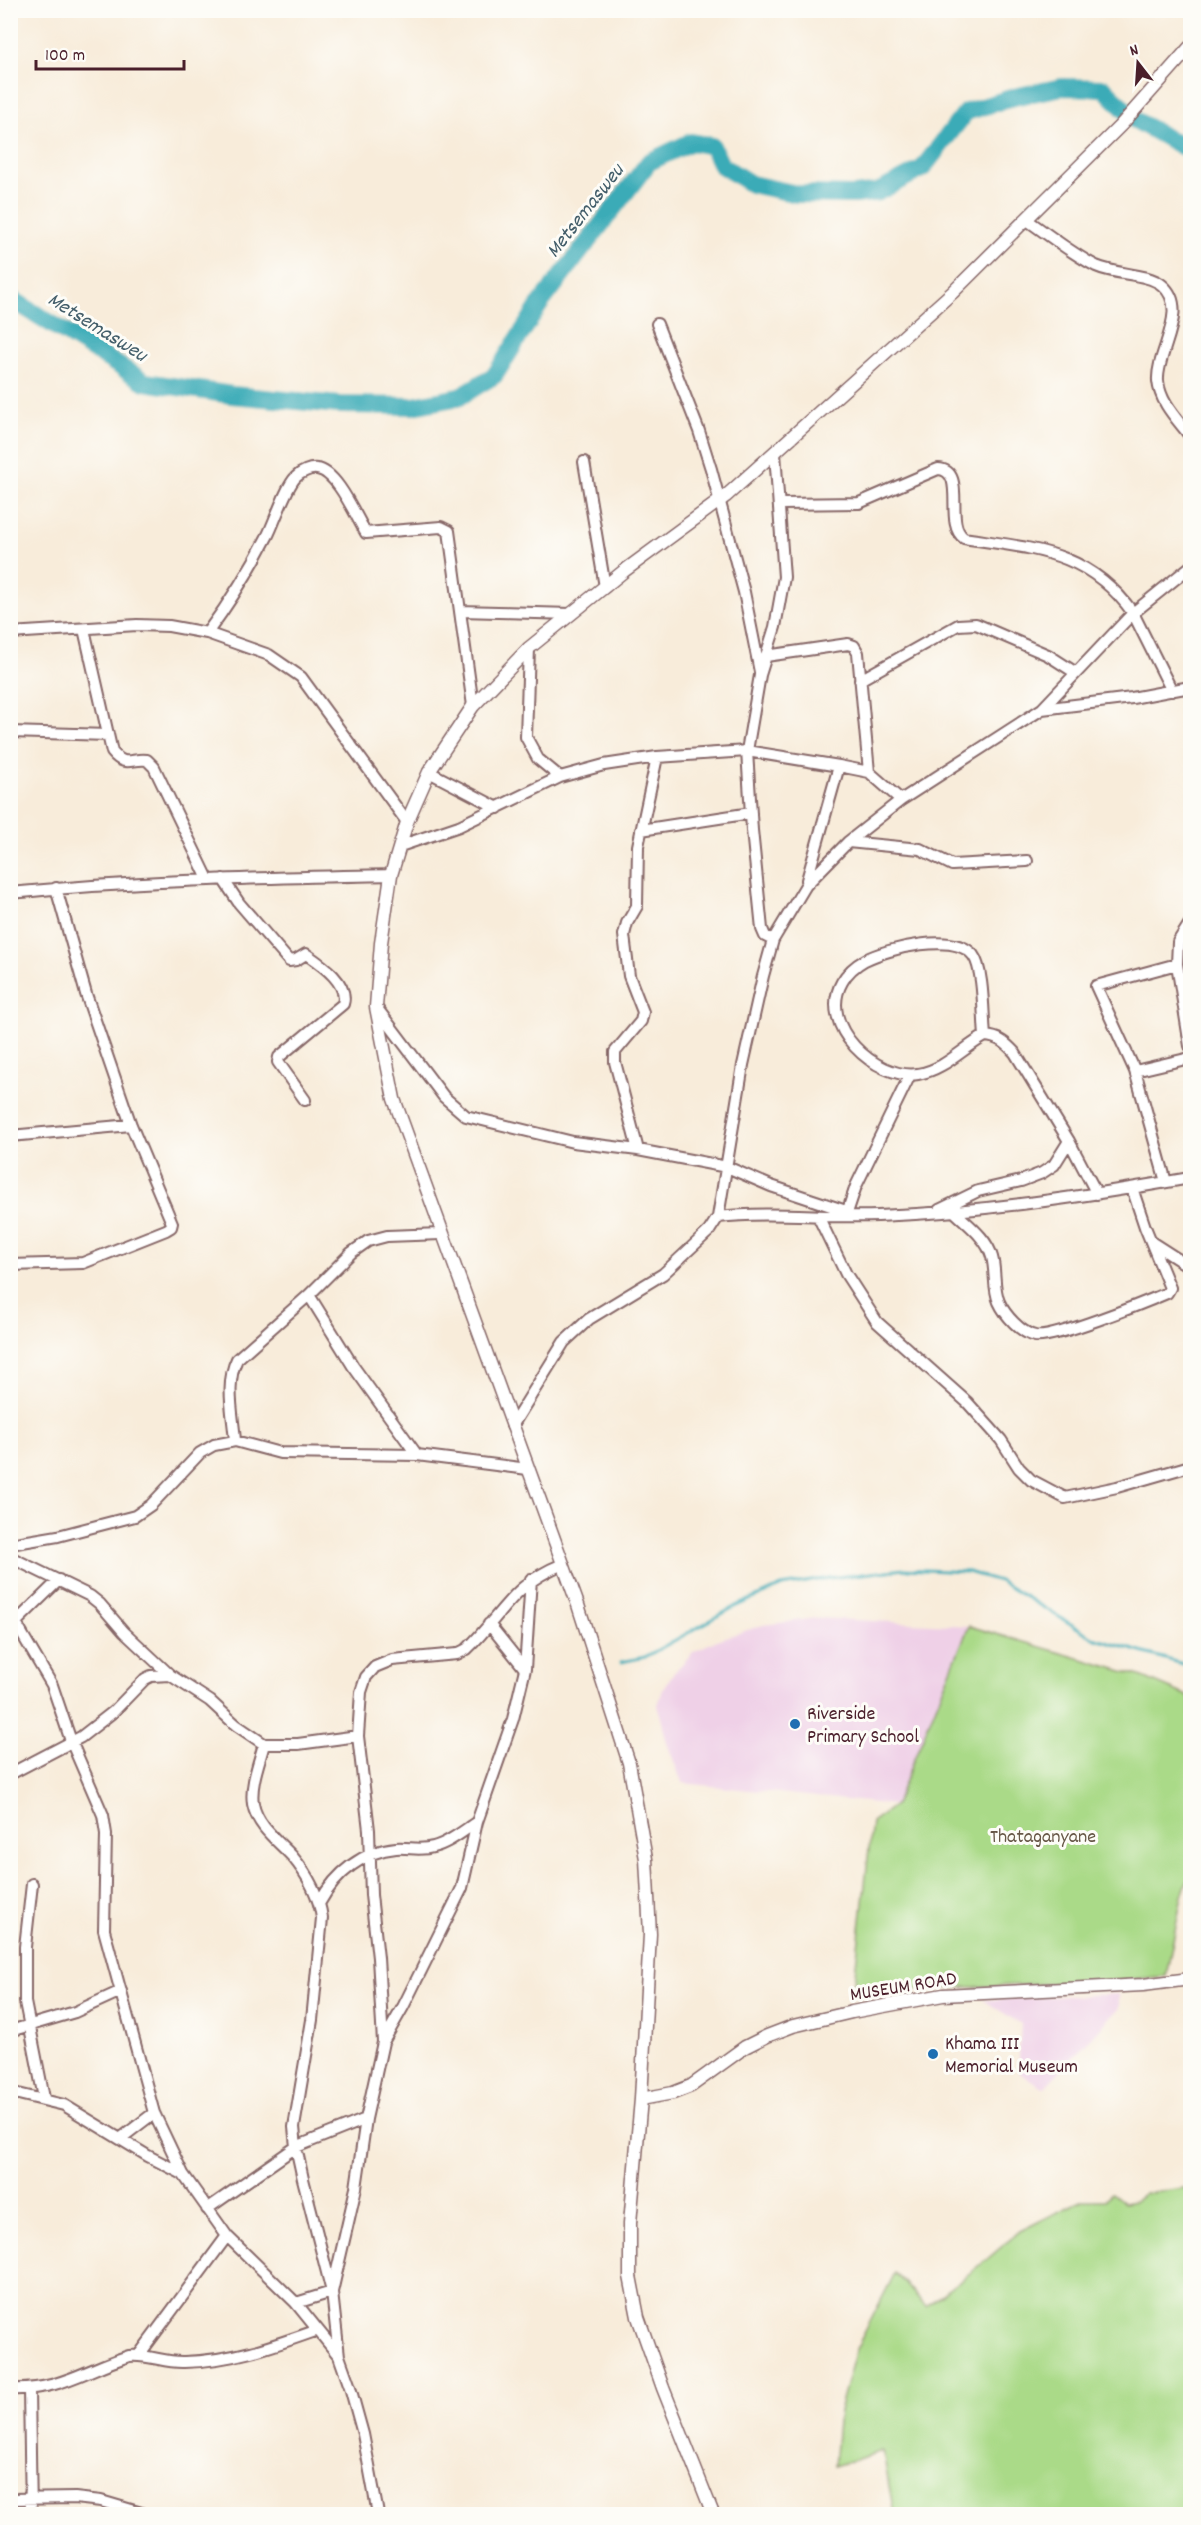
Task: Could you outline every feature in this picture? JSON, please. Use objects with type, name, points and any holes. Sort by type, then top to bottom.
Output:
[{"type":"street","points":[[713,2514],[642,2328],[630,2276],[633,2174],[641,2099],[650,1934],[646,1859],[629,1763],[563,1564],[441,1234],[394,1099],[376,1008],[382,933],[391,875],[407,822],[429,772],[473,706],[529,648],[604,587],[719,501],[960,286],[1121,125],[1191,48]]},
{"type":"street","points":[[1027,220],[1094,265],[1113,273],[1150,279],[1162,285],[1168,292],[1173,302],[1174,313],[1159,362],[1158,382],[1163,400],[1191,436]]},
{"type":"street","points":[[657,324],[699,431],[744,592],[760,675]]},
{"type":"street","points":[[773,940],[765,936],[762,929],[750,813],[747,751],[760,675],[780,604],[784,577],[781,504],[775,453]]},
{"type":"street","points":[[584,462],[604,587]]},
{"type":"street","points":[[207,633],[238,590],[295,478],[316,468],[327,472],[336,480],[366,533],[446,528],[449,531],[473,706]]},
{"type":"street","points":[[781,504],[859,503],[938,469],[945,469],[951,474],[953,482],[955,521],[960,535],[964,538],[1040,549],[1066,558],[1111,585],[1133,613],[1172,691]]},
{"type":"street","points":[[512,1426],[564,1342],[589,1319],[663,1274],[709,1231],[718,1217],[743,1065],[763,976],[773,940],[806,885],[848,842],[902,800],[1042,710],[1133,613],[1191,567]]},
{"type":"street","points":[[460,611],[571,614]]},
{"type":"street","points":[[860,680],[967,623],[976,624],[1048,655],[1076,673]]},
{"type":"street","points":[[10,633],[137,625],[189,628],[269,655],[301,677],[407,822]]},
{"type":"street","points":[[84,629],[112,752],[118,760],[125,762],[147,760],[154,767],[208,879]]},
{"type":"street","points":[[766,656],[848,644],[854,646],[858,653],[869,772]]},
{"type":"street","points":[[529,648],[526,737],[538,759],[560,777]]},
{"type":"street","points":[[1042,710],[1191,687]]},
{"type":"street","points":[[10,732],[108,735]]},
{"type":"street","points":[[400,846],[459,826],[560,777],[604,765],[657,757],[747,751],[839,766],[869,772],[902,800]]},
{"type":"street","points":[[638,1150],[615,1062],[615,1052],[641,1021],[643,1012],[629,976],[624,935],[627,923],[637,906],[638,846],[657,757]]},
{"type":"street","points":[[806,885],[839,766]]},
{"type":"street","points":[[429,772],[498,808]]},
{"type":"street","points":[[641,831],[750,813]]},
{"type":"street","points":[[848,842],[920,849],[952,865],[1027,861]]},
{"type":"street","points":[[10,893],[208,879],[391,875]]},
{"type":"street","points":[[223,879],[239,903],[289,961],[306,954],[342,986],[345,996],[343,1004],[279,1057],[278,1062],[305,1100]]},
{"type":"street","points":[[10,1265],[70,1264],[95,1260],[171,1227],[170,1214],[131,1125],[86,994],[56,888]]},
{"type":"street","points":[[1191,923],[1178,942],[1177,964],[1191,1046]]},
{"type":"street","points":[[986,1036],[977,962],[965,947],[952,944],[913,946],[865,960],[851,970],[841,984],[837,1000],[838,1019],[846,1036],[858,1050],[893,1071],[910,1075],[922,1073],[942,1065],[986,1036],[994,1036],[1004,1042],[1015,1053],[1070,1141],[1097,1194]]},
{"type":"street","points":[[1166,1182],[1135,1071],[1096,986],[1177,964]]},
{"type":"street","points":[[376,1008],[444,1097],[466,1116],[573,1142],[638,1150],[727,1167],[846,1214]]},
{"type":"street","points":[[1135,1071],[1191,1058]]},
{"type":"street","points":[[846,1214],[877,1140],[910,1075]]},
{"type":"street","points":[[10,1136],[131,1125]]},
{"type":"street","points":[[935,1212],[978,1191],[1021,1181],[1042,1173],[1054,1165],[1070,1141]]},
{"type":"street","points":[[718,1217],[954,1211],[1097,1194],[1191,1178]]},
{"type":"street","points":[[954,1211],[987,1244],[992,1257],[999,1302],[1006,1314],[1020,1328],[1038,1337],[1116,1313],[1167,1293],[1170,1288],[1169,1283],[1151,1242],[1132,1188]]},
{"type":"street","points":[[818,1216],[846,1274],[877,1322],[967,1402],[1001,1440],[1019,1468],[1031,1480],[1065,1498],[1191,1466]]},
{"type":"street","points":[[235,1441],[230,1383],[231,1370],[237,1359],[309,1295],[351,1253],[368,1241],[387,1236],[441,1234]]},
{"type":"street","points":[[1151,1242],[1191,1267]]},
{"type":"street","points":[[309,1295],[353,1366],[417,1455]]},
{"type":"street","points":[[10,1544],[58,1536],[135,1516],[151,1505],[200,1453],[214,1445],[235,1441],[280,1453],[417,1455],[528,1469]]},
{"type":"street","points":[[10,1557],[59,1580],[100,1604],[124,1632],[170,1675],[210,1701],[236,1725],[264,1744],[298,1744],[358,1736]]},
{"type":"street","points":[[383,2042],[358,1736],[361,1692],[366,1677],[375,1667],[392,1660],[457,1654],[467,1648],[518,1590],[531,1580],[563,1564]]},
{"type":"street","points":[[59,1580],[13,1625],[52,1685],[71,1741],[103,1815],[106,1834],[104,1930],[154,2113],[183,2174],[227,2236],[296,2303],[339,2356]]},
{"type":"street","points":[[332,2292],[356,2188],[366,2119],[383,2042],[457,1902],[477,1822],[513,1719],[525,1670],[531,1580]]},
{"type":"street","points":[[489,1623],[525,1670]]},
{"type":"street","points":[[10,1774],[81,1737],[113,1712],[145,1679],[151,1676],[170,1675]]},
{"type":"street","points":[[264,1744],[253,1790],[253,1804],[257,1816],[292,1856],[320,1902],[321,1918],[312,2020],[294,2127],[296,2146],[332,2292],[339,2356],[363,2434],[378,2514]]},
{"type":"street","points":[[320,1902],[329,1886],[369,1853],[400,1848],[421,1850],[436,1847],[477,1822]]},
{"type":"street","points":[[32,1884],[26,1947],[25,2002],[44,2098]]},
{"type":"street","name":"MUSEUM ROAD","points":[[641,2099],[673,2093],[691,2086],[745,2047],[767,2036],[793,2026],[852,2012],[944,1995],[1143,1985],[1191,1980]]},
{"type":"street","points":[[10,2031],[75,2012],[120,1990]]},
{"type":"street","points":[[12,2095],[44,2098],[64,2105],[183,2174]]},
{"type":"street","points":[[120,2139],[154,2113]]},
{"type":"street","points":[[207,2209],[296,2146],[366,2119]]},
{"type":"street","points":[[139,2355],[227,2236]]},
{"type":"street","points":[[296,2303],[332,2292]]},
{"type":"street","points":[[10,2389],[29,2390],[59,2384],[115,2361],[139,2355],[180,2363],[216,2361],[252,2354],[318,2331]]},
{"type":"street","points":[[29,2390],[31,2514]]},
{"type":"street","points":[[10,2499],[75,2498],[93,2500],[145,2514]]},
{"type":"shaded area","name":"Riverside Primary School","points":[[817,1618],[969,1626],[895,1805],[682,1783],[667,1743],[658,1705],[663,1689],[672,1675],[693,1652],[717,1640],[763,1625]]},
{"type":"shaded area","points":[[1119,1994],[1119,2008],[1044,2088],[1018,2072],[1021,2024],[983,2000]]},
{"type":"green space","name":"Thataganyane","points":[[969,1626],[1143,1677],[1190,1697],[1190,1873],[1182,1896],[1166,1976],[1115,1981],[853,1992],[872,1822],[895,1805]]},
{"type":"green space","points":[[1190,2189],[1190,2514],[894,2514],[883,2451],[834,2466],[839,2411],[856,2349],[895,2273],[926,2306],[978,2267],[1020,2231],[1082,2200],[1105,2200],[1111,2193],[1124,2203],[1135,2201],[1145,2194]]},
{"type":"waterway","name":"Metsemasweu","points":[[10,298],[145,382],[232,395],[340,405],[413,406],[459,397],[495,375],[540,304],[649,162],[691,142],[712,146],[721,165],[751,184],[797,194],[855,195],[878,192],[922,169],[966,112],[1014,97],[1062,87],[1104,88],[1135,120],[1183,147],[1190,147]]},
{"type":"waterway","points":[[621,1662],[645,1657],[736,1606],[782,1586],[904,1569],[968,1572],[999,1581],[1096,1639],[1190,1666]]},
{"type":"place","name":"Riverside Primary School","points":[[795,1724]]},
{"type":"place","name":"Khama III Memorial Museum","points":[[933,2054]]}]
